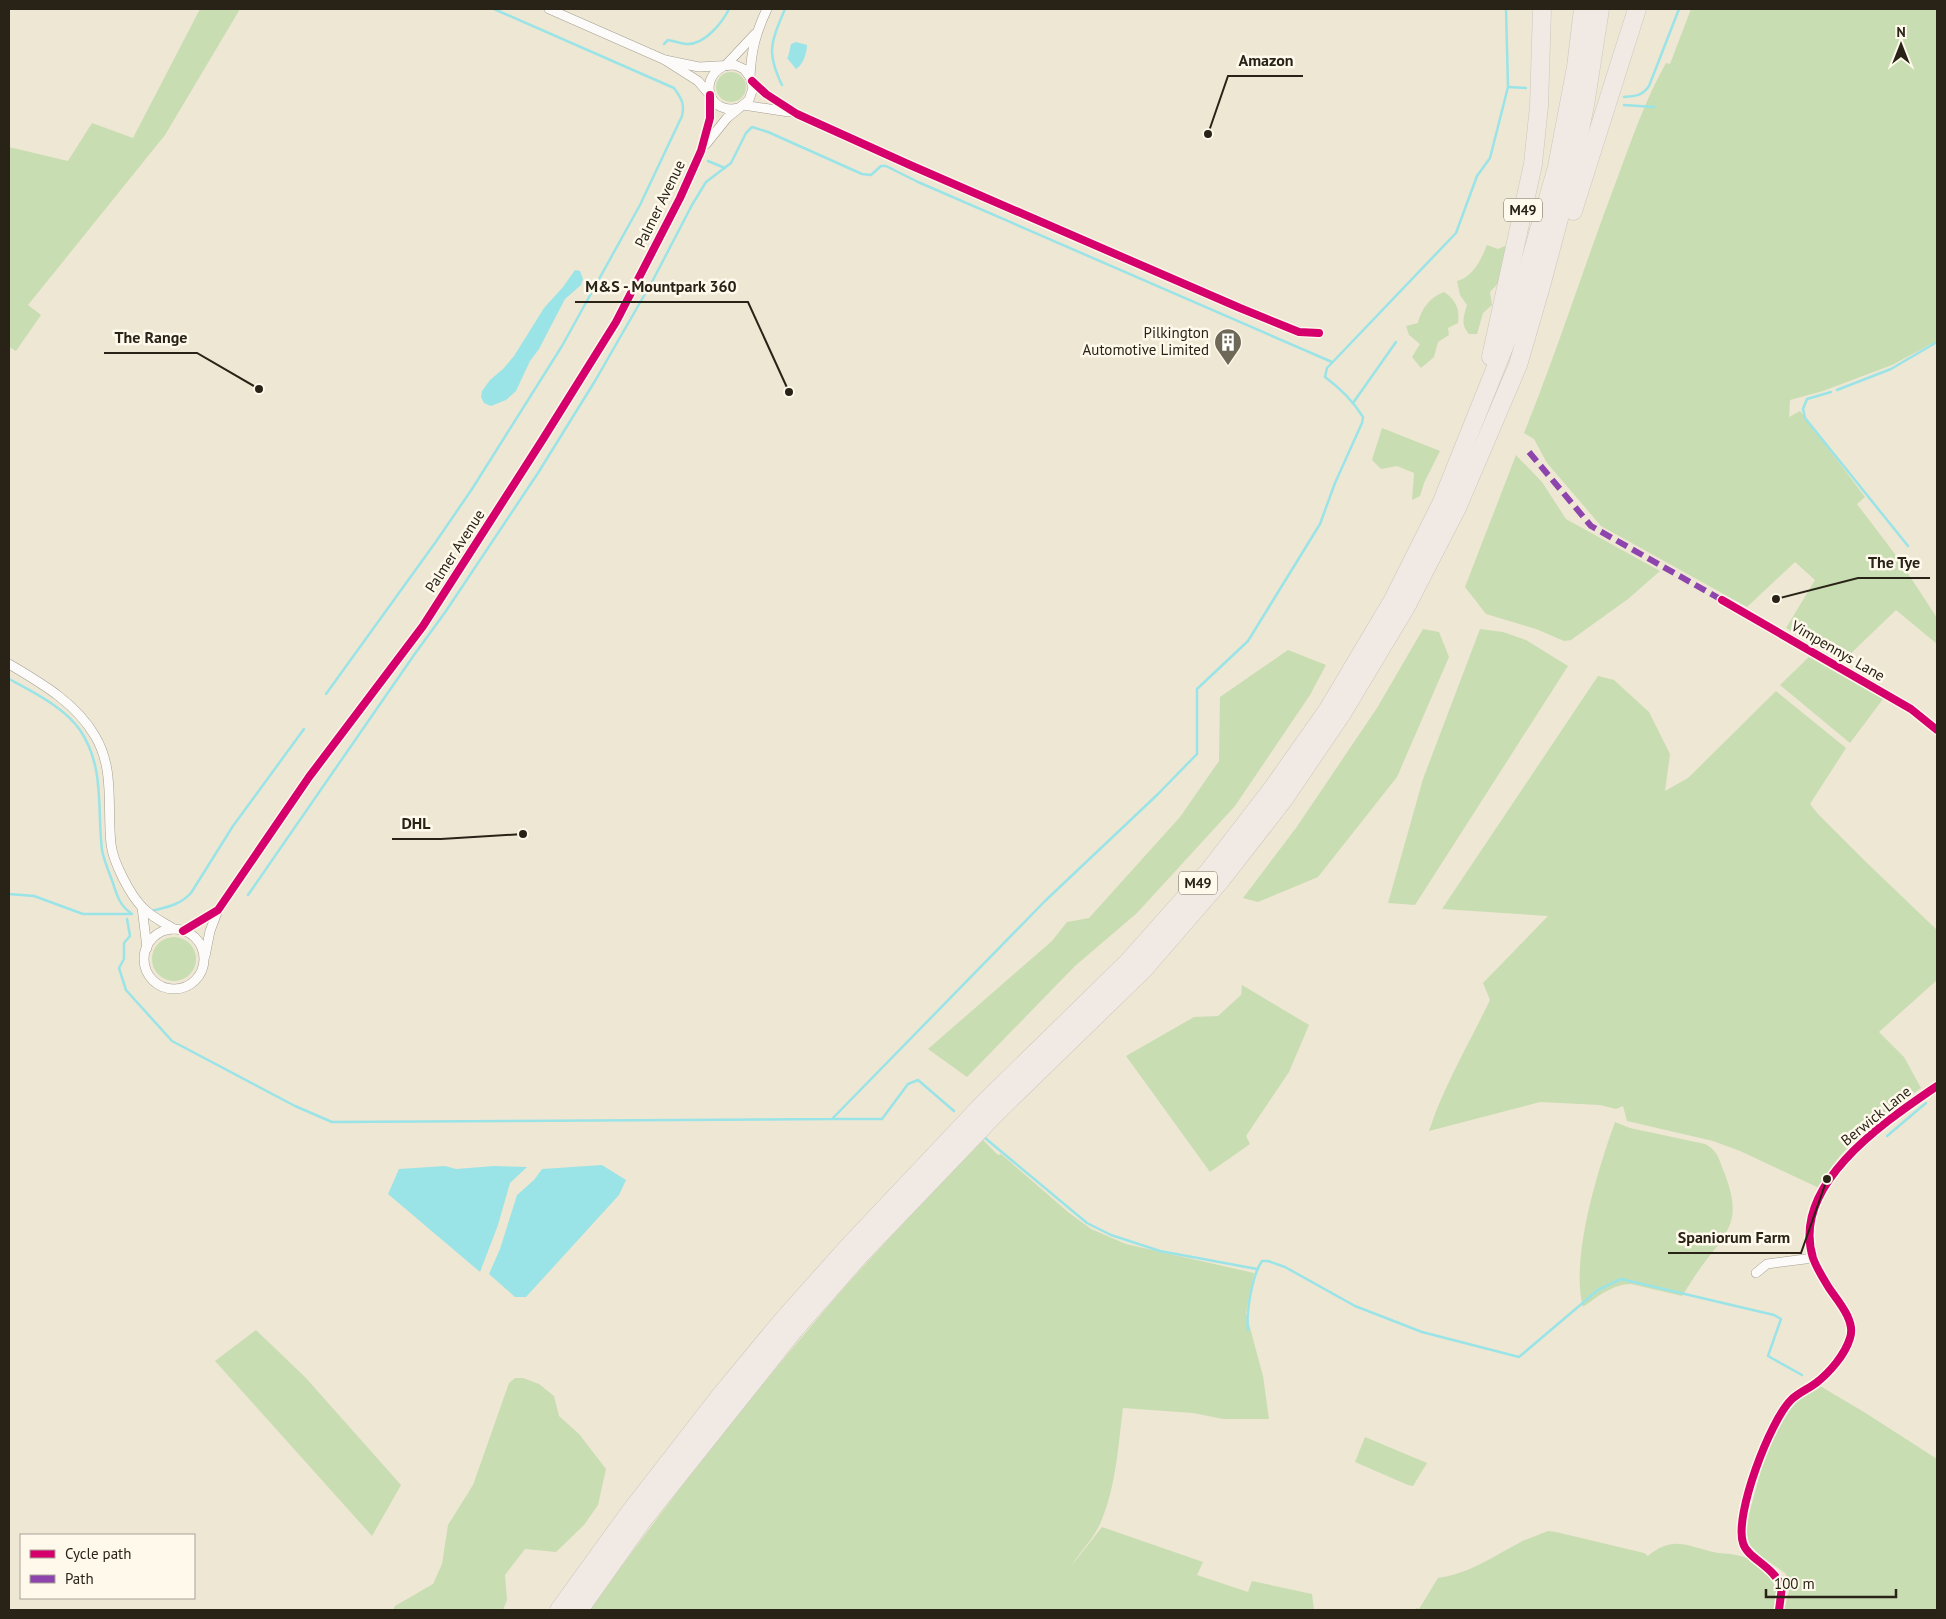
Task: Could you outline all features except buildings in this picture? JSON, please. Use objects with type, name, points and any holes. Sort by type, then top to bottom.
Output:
[{"type":"highway","name":"M49","points":[[1480,409],[1533,164],[1540,97],[1542,9]]},
{"type":"highway","name":"M49","points":[[559,1610],[630,1512],[720,1396],[782,1321],[848,1247],[984,1103],[1128,962],[1208,872],[1266,797],[1327,711],[1394,600],[1441,504],[1510,332],[1554,176],[1576,67],[1583,9]]},
{"type":"highway","name":"M49","points":[[1518,365],[1572,170],[1586,105],[1600,9]]},
{"type":"highway","name":"M49","points":[[579,1610],[642,1521],[794,1330],[860,1255],[989,1120],[1143,970],[1221,880],[1284,799],[1341,715],[1407,605],[1456,508],[1538,322],[1637,9]]},
{"type":"street","points":[[549,9],[665,60],[698,81],[720,107],[729,109],[741,107],[797,114]]},
{"type":"street","points":[[701,150],[719,126],[741,107],[752,94],[751,60],[756,32],[767,9]]},
{"type":"street","points":[[701,150],[710,118],[710,78],[756,32]]},
{"type":"street","points":[[665,60],[699,67],[740,67],[766,94],[797,114],[1240,308],[1299,332],[1319,333]]},
{"type":"street","name":"Palmer Avenue","points":[[178,930],[218,910],[314,770],[423,626],[616,322],[680,198],[701,150]]},
{"type":"street","name":"Vimpennys Lane","points":[[1722,600],[1911,709],[1937,730]]},
{"type":"street","points":[[9,664],[59,695],[96,736],[104,755],[108,775],[111,797],[112,845],[121,875],[142,907],[178,930],[197,939],[204,957]]},
{"type":"street","points":[[142,907],[147,948],[144,962],[153,980],[171,989],[182,988],[196,980],[204,965],[210,931],[218,910]]},
{"type":"street","points":[[147,948],[159,934],[178,930]]},
{"type":"street","name":"Berwick Lane","points":[[1779,1610],[1782,1587],[1779,1579],[1772,1571],[1748,1553],[1743,1545],[1741,1526],[1760,1455],[1779,1415],[1792,1399],[1817,1382],[1828,1371],[1850,1340],[1851,1326],[1848,1318],[1820,1273],[1813,1258],[1810,1222],[1820,1194],[1847,1158],[1879,1129],[1937,1086]]},
{"type":"street","points":[[1756,1273],[1767,1264],[1813,1258]]},
{"type":"green space","points":[[200,9],[240,9],[165,135],[28,305],[41,315],[16,351],[9,347],[9,147],[68,161],[92,123],[133,138]]},
{"type":"green space","points":[[1691,9],[1937,9],[1937,341],[1892,365],[1823,391],[1790,400],[1789,417],[1800,411],[1865,497],[1857,504],[1898,558],[1937,618],[1937,644],[1896,610],[1843,661],[1786,628],[1815,580],[1795,562],[1747,607],[1601,526],[1547,463],[1534,439],[1524,433],[1639,120],[1666,63],[1670,64]]},
{"type":"green space","points":[[731,72],[742,76],[746,87],[742,98],[731,102],[720,98],[716,87],[720,76]]},
{"type":"green space","points":[[1487,245],[1498,249],[1505,246],[1507,255],[1503,278],[1490,292],[1492,305],[1483,313],[1477,334],[1469,334],[1464,327],[1467,305],[1460,295],[1457,281],[1472,272]]},
{"type":"green space","points":[[1444,292],[1452,298],[1456,305],[1458,323],[1448,328],[1449,335],[1438,342],[1434,357],[1421,368],[1412,357],[1420,344],[1409,335],[1406,326],[1418,323],[1421,313],[1427,304],[1434,297]]},
{"type":"green space","points":[[1382,428],[1440,451],[1424,483],[1420,496],[1412,500],[1414,473],[1397,466],[1381,469],[1372,460]]},
{"type":"green space","points":[[1516,455],[1542,482],[1566,519],[1660,571],[1628,599],[1571,640],[1564,641],[1536,629],[1486,614],[1465,587]]},
{"type":"green space","points":[[1423,629],[1439,632],[1449,657],[1397,777],[1318,877],[1258,902],[1243,898],[1296,828],[1377,708]]},
{"type":"green space","points":[[1480,629],[1503,632],[1526,640],[1568,666],[1415,905],[1388,903],[1423,779]]},
{"type":"green space","points":[[1288,650],[1326,665],[1310,695],[1235,806],[1137,913],[1075,966],[967,1077],[928,1049],[1052,941],[1067,922],[1089,918],[1180,817],[1219,761],[1220,697]]},
{"type":"green space","points":[[1809,657],[1883,699],[1850,743],[1780,685]]},
{"type":"green space","points":[[1598,676],[1614,680],[1649,712],[1670,754],[1665,791],[1688,778],[1776,691],[1846,748],[1810,804],[1866,862],[1937,930],[1937,980],[1879,1032],[1904,1057],[1921,1088],[1852,1143],[1833,1165],[1819,1188],[1740,1151],[1713,1141],[1627,1121],[1623,1106],[1616,1109],[1600,1105],[1540,1102],[1429,1131],[1449,1081],[1490,1000],[1483,983],[1548,916],[1442,909]]},
{"type":"green space","points":[[174,937],[186,941],[192,947],[196,959],[192,971],[186,977],[174,981],[162,977],[156,971],[152,959],[156,947],[162,941]]},
{"type":"green space","points":[[1242,985],[1309,1025],[1289,1072],[1246,1136],[1250,1144],[1210,1172],[1126,1056],[1194,1017],[1218,1016],[1241,995]]},
{"type":"green space","points":[[1615,1122],[1630,1128],[1705,1144],[1709,1147],[1719,1159],[1730,1189],[1732,1215],[1730,1225],[1724,1235],[1682,1296],[1631,1284],[1618,1286],[1605,1292],[1583,1307],[1580,1287],[1580,1264],[1583,1240],[1594,1189]]},
{"type":"green space","points":[[983,1140],[998,1155],[1001,1154],[1068,1212],[1091,1229],[1126,1244],[1254,1273],[1246,1313],[1263,1376],[1269,1419],[1223,1419],[1193,1413],[1123,1408],[1116,1467],[1110,1496],[1097,1530],[1072,1565],[1102,1527],[1203,1562],[1197,1575],[1248,1592],[1252,1581],[1312,1594],[1314,1610],[590,1610],[681,1487],[777,1367],[860,1270]]},
{"type":"green space","points":[[256,1330],[305,1377],[401,1485],[372,1536],[215,1361]]},
{"type":"green space","points":[[515,1378],[523,1378],[539,1384],[554,1396],[559,1416],[579,1434],[606,1469],[598,1505],[584,1525],[556,1552],[525,1549],[505,1575],[507,1600],[503,1610],[393,1610],[395,1606],[433,1584],[442,1564],[448,1525],[473,1485],[509,1383]]},
{"type":"green space","points":[[1820,1386],[1937,1459],[1937,1610],[1784,1610],[1791,1583],[1785,1573],[1751,1549],[1745,1529],[1762,1466],[1777,1428],[1791,1405]]},
{"type":"green space","points":[[1365,1437],[1427,1463],[1413,1486],[1355,1462]]},
{"type":"green space","points":[[1548,1531],[1644,1553],[1648,1556],[1664,1546],[1679,1544],[1746,1558],[1762,1567],[1774,1582],[1777,1600],[1776,1610],[1415,1610],[1416,1608],[1419,1609],[1438,1578],[1470,1569],[1522,1541]]},
{"type":"water","points":[[796,42],[807,45],[801,65],[796,69],[787,58],[791,44]]},
{"type":"water","points":[[575,270],[580,271],[583,279],[581,285],[565,299],[539,349],[530,361],[516,391],[506,400],[491,406],[484,403],[481,397],[482,391],[490,380],[514,356],[544,308]]},
{"type":"water","points":[[602,1165],[626,1180],[619,1195],[526,1297],[515,1297],[489,1274],[500,1249],[517,1195],[534,1180],[542,1169]]},
{"type":"water","points":[[445,1166],[456,1169],[494,1166],[527,1167],[510,1183],[498,1225],[480,1272],[388,1194],[399,1169]]},
{"type":"waterway","points":[[326,694],[472,489],[562,346],[640,205],[682,116],[682,101],[674,88],[494,9]]},
{"type":"waterway","points":[[664,44],[668,40],[688,44],[707,37],[729,9]]},
{"type":"waterway","points":[[782,85],[774,64],[772,47],[776,30],[785,9]]},
{"type":"waterway","points":[[127,919],[130,936],[124,943],[124,959],[119,968],[126,990],[172,1041],[295,1106],[332,1122],[832,1119],[1045,901],[1157,795],[1197,754],[1197,689],[1248,641],[1320,524],[1335,483],[1362,423],[1363,417],[1355,406],[1341,390],[1325,377],[1327,368],[1456,233],[1477,176],[1490,158],[1508,87],[1506,9]]},
{"type":"waterway","points":[[1624,97],[1638,95],[1649,86],[1679,9]]},
{"type":"waterway","points":[[1508,87],[1526,88]]},
{"type":"waterway","points":[[1624,105],[1654,107]]},
{"type":"waterway","points":[[248,895],[446,611],[538,473],[595,381],[706,182],[731,163],[746,133],[752,127],[768,132],[862,174],[871,175],[881,166],[886,166],[918,182],[1332,362]]},
{"type":"waterway","points":[[708,161],[725,168]]},
{"type":"waterway","points":[[1353,403],[1396,342]]},
{"type":"waterway","points":[[1837,390],[1891,369],[1937,342]]},
{"type":"waterway","points":[[1831,392],[1807,399],[1803,409],[1805,418],[1908,546]]},
{"type":"waterway","points":[[9,679],[48,701],[66,714],[80,730],[88,744],[97,773],[102,850],[105,862],[120,900],[132,914]]},
{"type":"waterway","points":[[152,911],[178,903],[191,893],[233,826],[304,729]]},
{"type":"waterway","points":[[9,894],[34,896],[83,914],[131,914]]},
{"type":"waterway","points":[[833,1119],[882,1119],[908,1084],[918,1080],[954,1111]]},
{"type":"waterway","points":[[1887,1136],[1926,1103]]},
{"type":"waterway","points":[[985,1138],[1087,1223],[1111,1235],[1160,1251],[1257,1269]]},
{"type":"waterway","points":[[1248,1330],[1250,1294],[1255,1275],[1262,1261],[1268,1261],[1285,1267],[1355,1306],[1422,1332],[1519,1357],[1598,1290],[1621,1279],[1774,1315],[1781,1319],[1768,1356],[1802,1375]]},
{"type":"marked path","points":[[1529,452],[1591,526],[1722,600]]},
{"type":"cycle path","points":[[752,81],[766,94],[797,114],[910,165],[1240,308],[1299,332],[1319,333]]},
{"type":"cycle path","points":[[183,931],[218,910],[309,777],[423,626],[543,439],[616,322],[680,198],[701,151],[710,118],[710,95]]},
{"type":"cycle path","points":[[1722,600],[1911,709],[1937,730]]},
{"type":"cycle path","points":[[1779,1610],[1782,1587],[1773,1573],[1750,1553],[1743,1543],[1744,1512],[1749,1491],[1764,1447],[1783,1411],[1791,1400],[1816,1383],[1831,1369],[1848,1344],[1851,1332],[1851,1325],[1845,1311],[1818,1270],[1813,1258],[1810,1231],[1816,1205],[1829,1180],[1847,1157],[1893,1117],[1937,1086]]},
{"type":"place","name":"Amazon","points":[[1208,134]]},
{"type":"place","name":"Pilkington Automotive Limited","points":[[1228,366]]},
{"type":"place","name":"The Range","points":[[259,389]]},
{"type":"place","name":"M&S - Mountpark 360","points":[[789,392]]},
{"type":"place","name":"The Tye","points":[[1776,599]]},
{"type":"place","name":"DHL","points":[[523,834]]},
{"type":"place","name":"Spaniorum Farm","points":[[1827,1179]]}]
